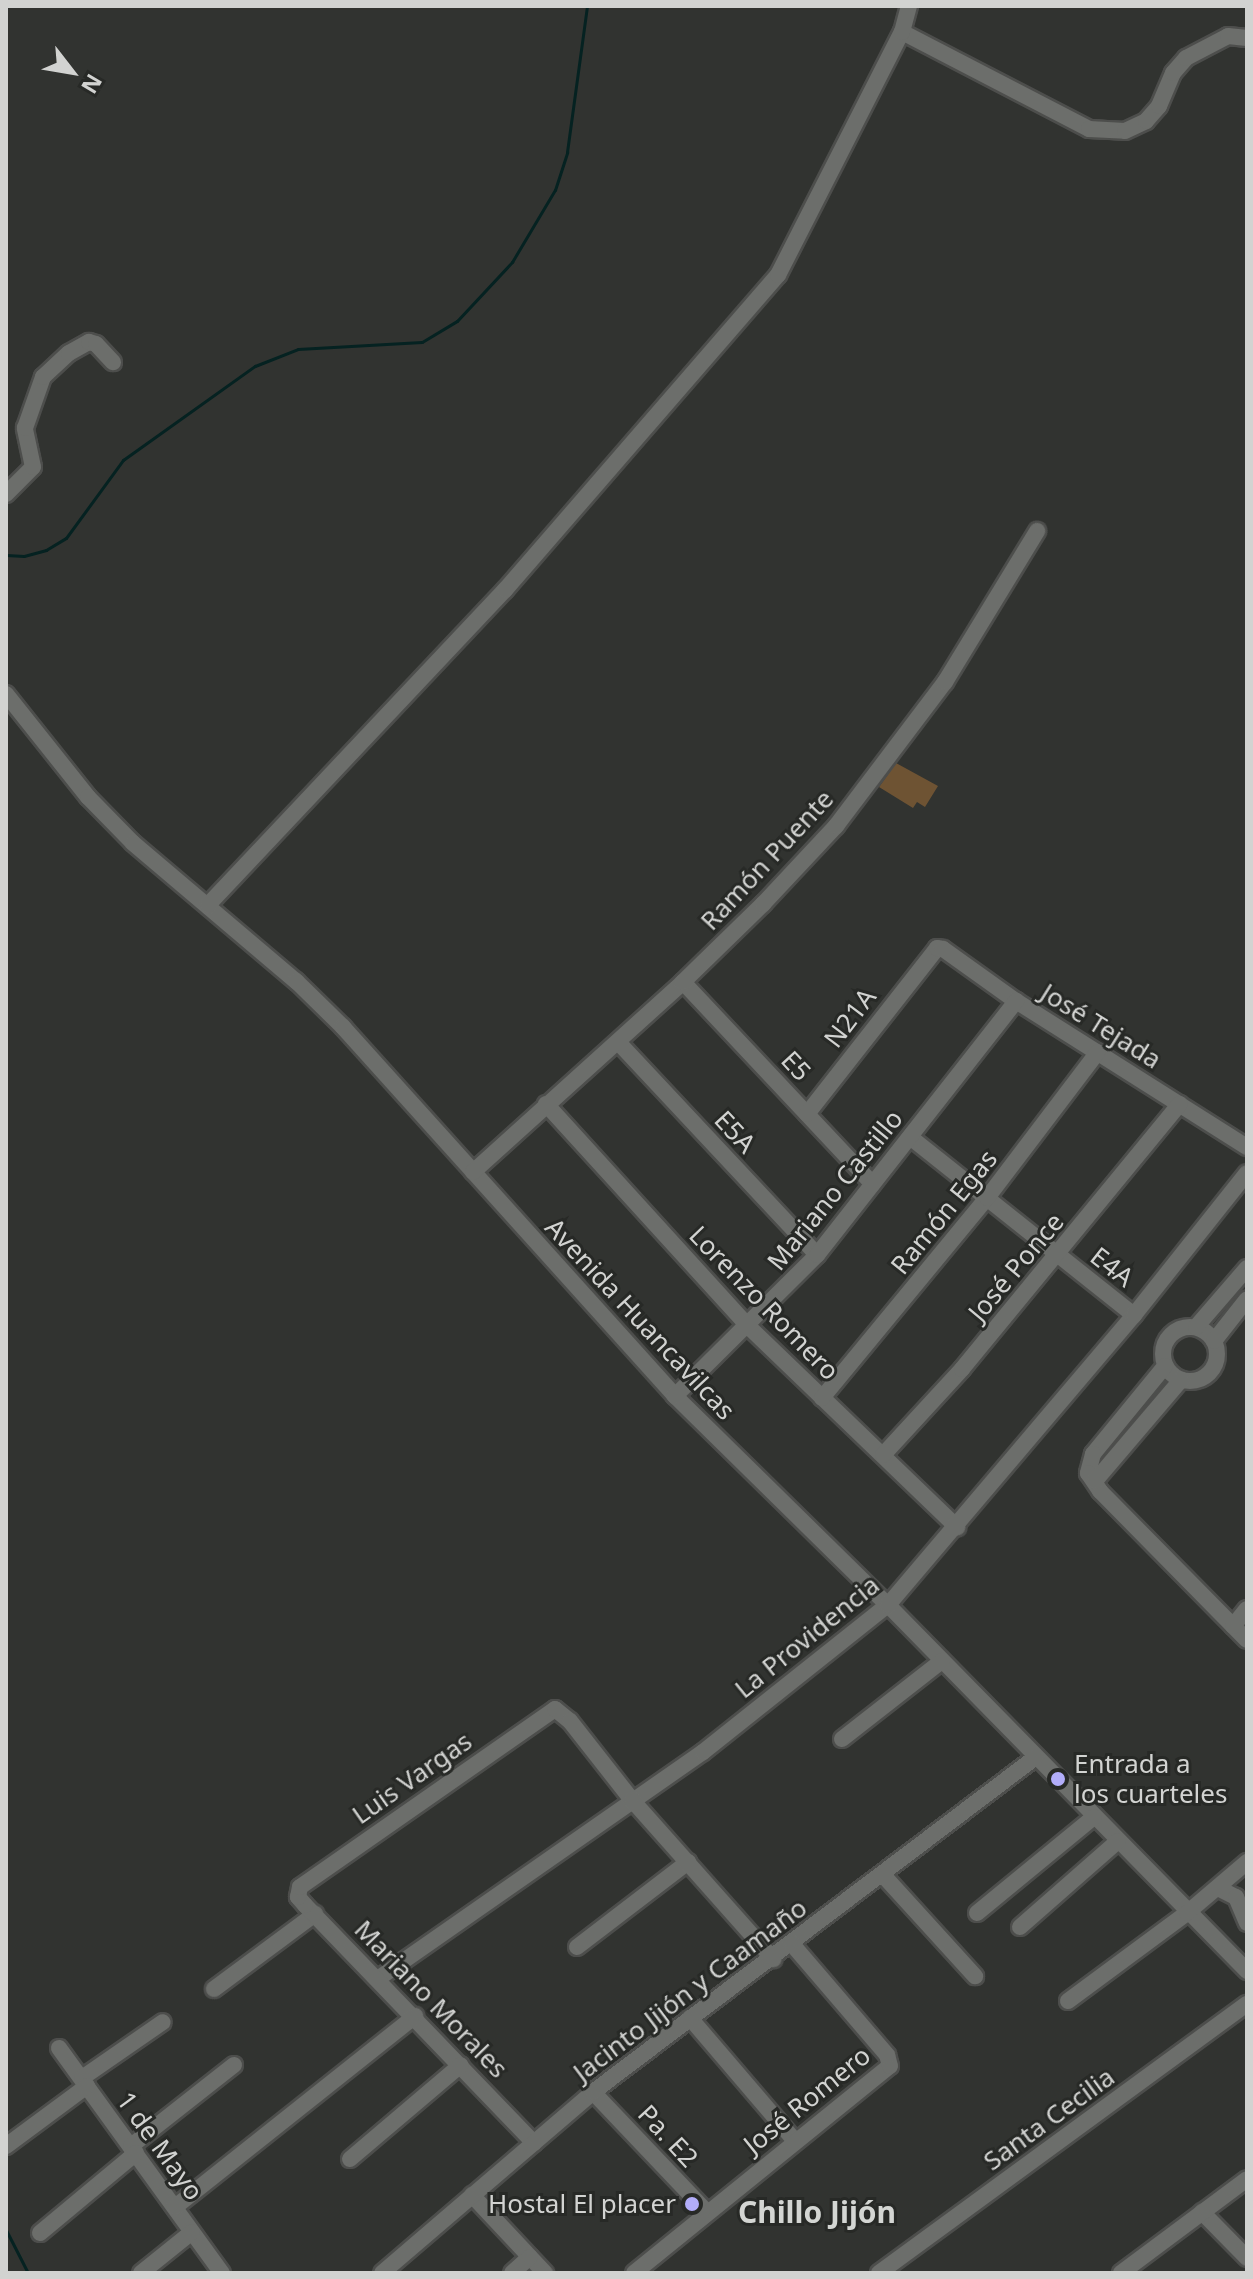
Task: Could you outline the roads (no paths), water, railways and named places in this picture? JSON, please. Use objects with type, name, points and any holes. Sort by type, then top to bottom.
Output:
[{"type":"street","points":[[208,905],[505,590],[778,275],[902,32],[909,6]]},
{"type":"street","points":[[902,32],[1089,129],[1125,131],[1153,114],[1173,73],[1186,58],[1228,36],[1247,38]]},
{"type":"street","points":[[6,494],[33,467],[25,428],[43,377],[69,353],[89,342],[96,344],[113,362]]},
{"type":"street","name":"Ramón Puente","points":[[473,1172],[683,982],[784,882],[896,752],[945,682],[1037,531]]},
{"type":"street","name":"Avenida Huancavilcas","points":[[6,694],[88,797],[133,843],[208,905],[343,1027],[675,1396],[888,1605],[1247,1971]]},
{"type":"street","name":"José Tejada","points":[[931,952],[943,949],[1016,1001],[1247,1147]]},
{"type":"street","name":"N21A","points":[[807,1114],[931,952]]},
{"type":"street","name":"E5","points":[[683,982],[873,1184]]},
{"type":"street","name":"Mariano Castillo","points":[[675,1396],[749,1327],[817,1255],[1016,1001]]},
{"type":"street","name":"E5A","points":[[618,1042],[817,1255]]},
{"type":"street","name":"Ramón Egas","points":[[822,1398],[987,1198],[1098,1052]]},
{"type":"street","name":"Lorenzo Romero","points":[[546,1104],[749,1327],[957,1527]]},
{"type":"street","name":"José Ponce","points":[[883,1455],[1057,1254],[1180,1104]]},
{"type":"street","name":"E4A","points":[[910,1137],[1134,1315]]},
{"type":"street","name":"La Providencia","points":[[379,1978],[703,1752],[888,1605],[1134,1315],[1247,1173]]},
{"type":"street","points":[[1196,1327],[1247,1268]]},
{"type":"street","points":[[1214,1341],[1247,1299]]},
{"type":"street","points":[[1165,1366],[1181,1380],[1203,1379],[1211,1372],[1217,1351],[1214,1341],[1196,1327],[1186,1327],[1169,1337],[1164,1346],[1165,1366],[1093,1454],[1088,1473],[1247,1640]]},
{"type":"street","points":[[1095,1481],[1181,1380]]},
{"type":"street","points":[[1233,1626],[1247,1609]]},
{"type":"street","points":[[842,1739],[942,1661]]},
{"type":"street","name":"Luis Vargas","points":[[300,1887],[552,1709],[570,1721],[632,1800]]},
{"type":"street","name":"Jacinto Jijón y Caamaño","points":[[382,2273],[593,2092],[773,1959],[1036,1757]]},
{"type":"street","points":[[632,1800],[773,1959]]},
{"type":"street","points":[[977,1913],[1094,1817]]},
{"type":"street","points":[[1020,1927],[1118,1841]]},
{"type":"street","points":[[577,1947],[688,1862]]},
{"type":"street","points":[[1068,2001],[1187,1913],[1247,1862]]},
{"type":"street","points":[[883,1875],[975,1976]]},
{"type":"street","name":"Mariano Morales","points":[[300,1887],[298,1897],[534,2143]]},
{"type":"street","points":[[1218,1888],[1236,1897],[1247,1923]]},
{"type":"street","points":[[214,1989],[315,1914]]},
{"type":"street","name":"José Romero","points":[[634,2273],[890,2066],[891,2060],[792,1944]]},
{"type":"street","name":"Santa Cecilia","points":[[879,2273],[1247,2004]]},
{"type":"street","points":[[175,2207],[415,2016]]},
{"type":"street","points":[[690,2018],[795,2141]]},
{"type":"street","points":[[6,2146],[163,2022]]},
{"type":"street","name":"1 de Mayo","points":[[59,2048],[222,2273]]},
{"type":"street","points":[[40,2233],[234,2065]]},
{"type":"street","points":[[350,2159],[461,2065]]},
{"type":"street","name":"Pa. E2","points":[[593,2092],[707,2212]]},
{"type":"street","points":[[1121,2273],[1247,2179]]},
{"type":"street","points":[[472,2195],[545,2273]]},
{"type":"street","points":[[1202,2212],[1247,2258]]},
{"type":"street","points":[[141,2273],[192,2232]]},
{"type":"street","points":[[512,2273],[530,2257]]},
{"type":"waterway","points":[[6,555],[24,556],[46,550],[66,538],[123,460],[255,366],[298,349],[422,342],[457,321],[512,262],[555,190],[567,152],[587,6]]},
{"type":"waterway","points":[[6,2230],[28,2273]]},
{"type":"place","name":"Entrada a los cuarteles","points":[[1058,1779]]},
{"type":"place","name":"Hostal El placer","points":[[692,2204]]},
{"type":"district","name":"Chillo Jijón","points":[[817,2212]]}]
